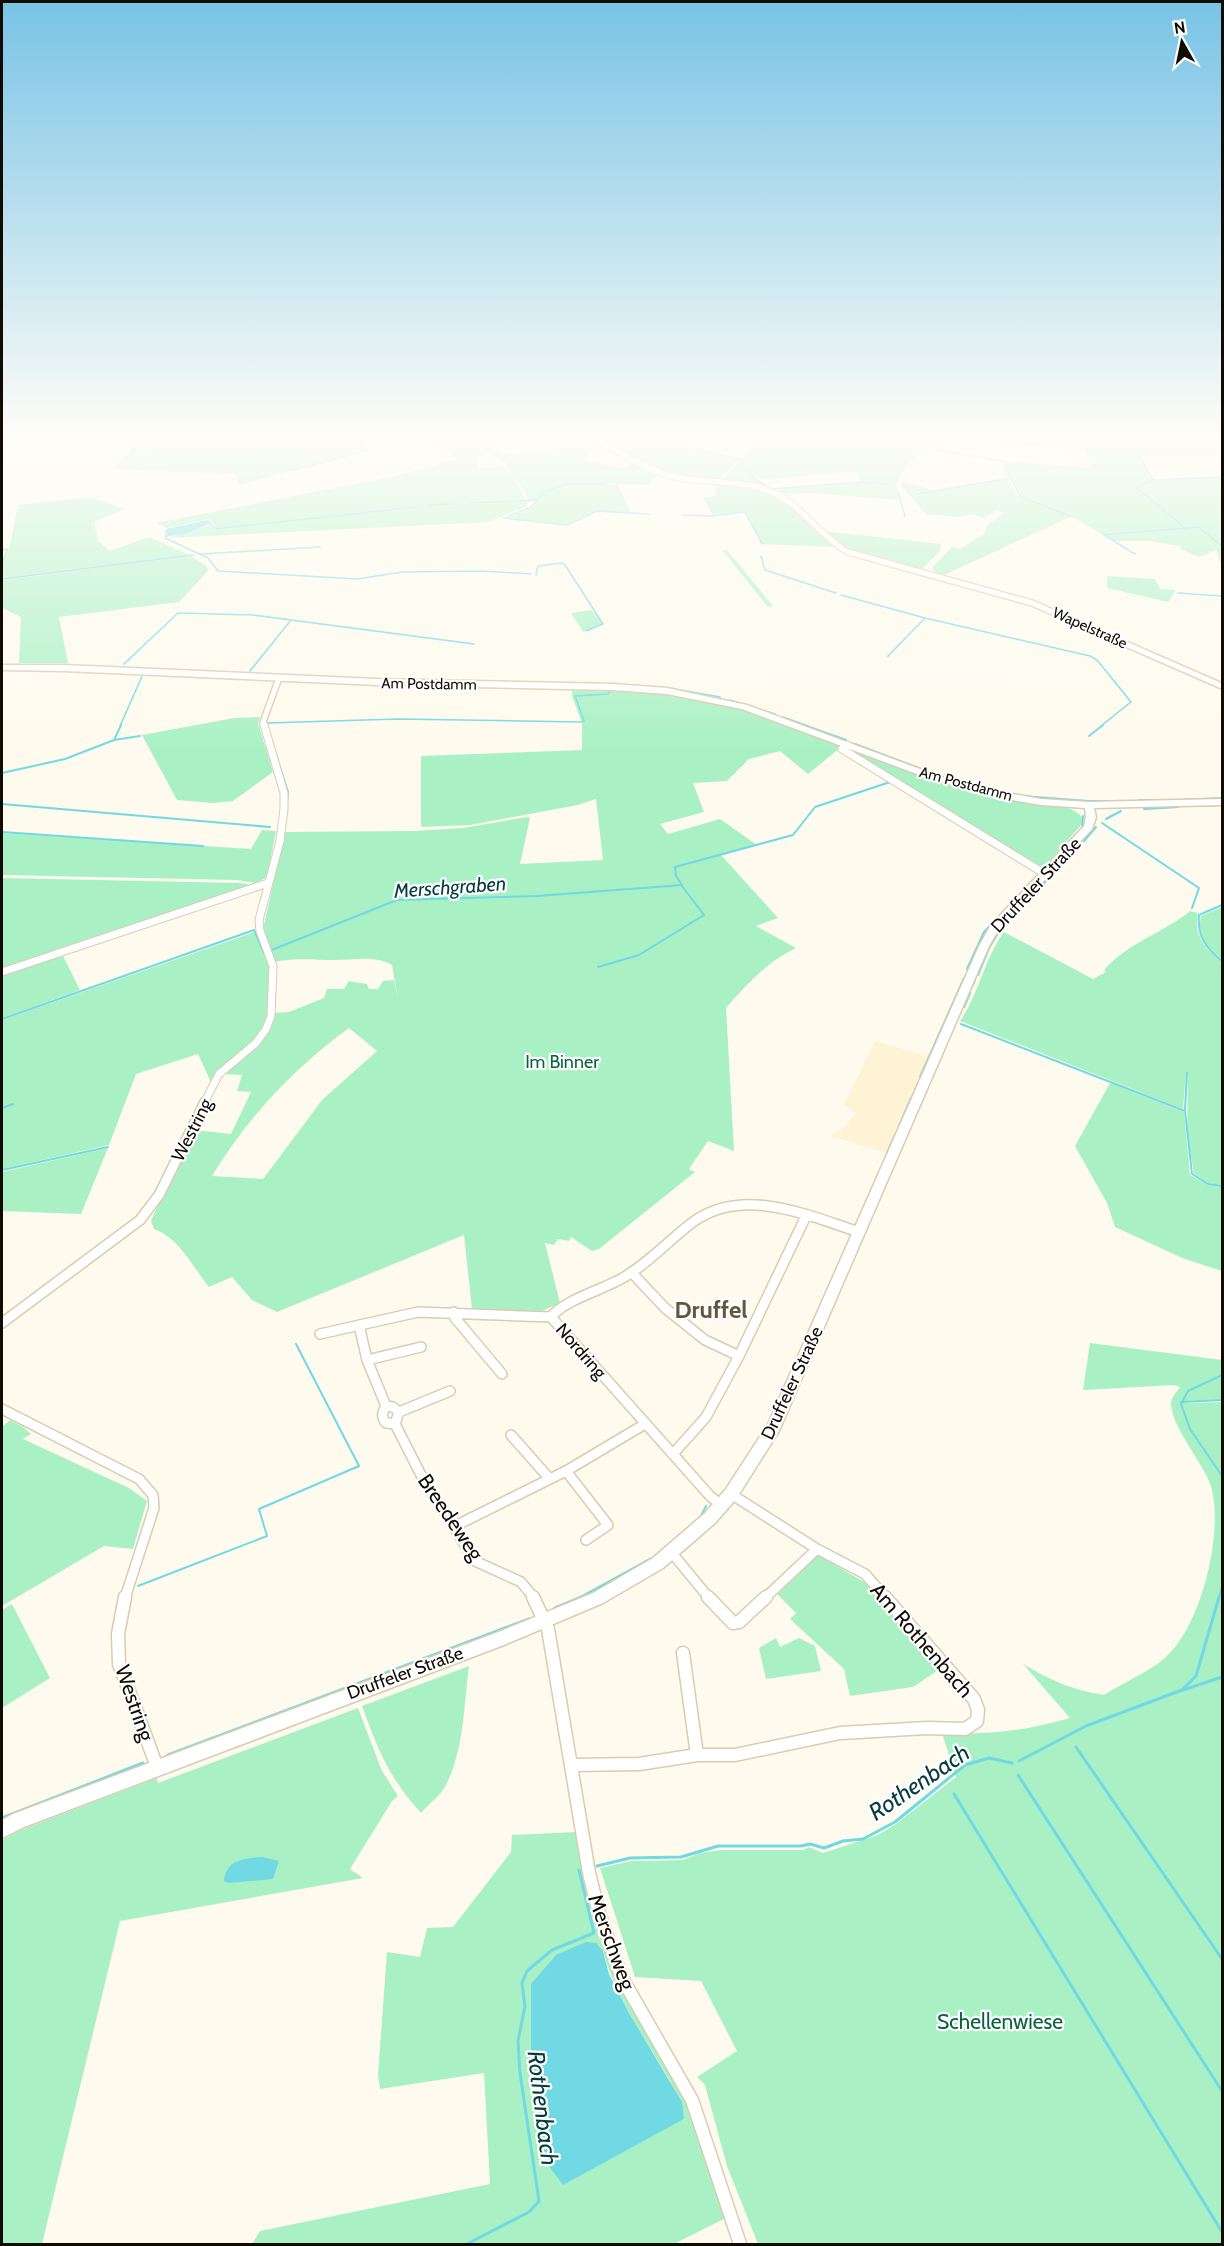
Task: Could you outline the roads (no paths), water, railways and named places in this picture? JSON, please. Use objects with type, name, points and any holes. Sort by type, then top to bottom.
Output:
[{"type":"street","name":"Wapelstraße","points":[[833,543],[848,552],[1032,603],[1222,686]]},
{"type":"street","name":"Am Postdamm","points":[[2,668],[64,668],[422,684],[622,687],[667,691],[744,707],[936,778],[978,790],[1041,802],[1089,805]]},
{"type":"street","name":"Westring","points":[[2,1323],[140,1220],[159,1195],[219,1074],[256,1043],[266,1029],[271,1016],[273,966],[259,926],[282,830],[285,803],[284,792],[263,722],[279,678]]},
{"type":"street","name":"Am Postdamm","points":[[847,745],[842,749],[1045,874]]},
{"type":"street","points":[[1089,805],[1222,801]]},
{"type":"street","name":"Druffeler Straße","points":[[2,1829],[19,1820],[598,1598],[672,1553],[726,1499],[774,1427],[986,940],[995,927],[1089,827],[1091,817],[1089,805]]},
{"type":"street","points":[[2,972],[268,883]]},
{"type":"street","name":"Nordring","points":[[726,1499],[673,1454],[551,1317],[558,1310],[632,1273],[702,1216],[718,1208],[742,1204],[806,1216],[859,1232]]},
{"type":"street","points":[[673,1454],[706,1417],[739,1356],[806,1216]]},
{"type":"street","points":[[632,1273],[665,1308],[705,1340],[739,1356]]},
{"type":"street","points":[[320,1334],[418,1312],[551,1317]]},
{"type":"street","points":[[454,1312],[454,1317],[501,1374]]},
{"type":"street","name":"Breedeweg","points":[[360,1325],[367,1360],[386,1406],[381,1412],[381,1418],[386,1423],[395,1424],[453,1527],[475,1561],[521,1582],[532,1594],[544,1620]]},
{"type":"street","points":[[367,1360],[421,1347]]},
{"type":"street","points":[[399,1412],[450,1391]]},
{"type":"street","points":[[386,1406],[393,1407],[399,1412]]},
{"type":"street","name":"Westring","points":[[2,1409],[139,1479],[153,1495],[154,1508],[120,1620],[117,1650],[121,1670],[157,1767]]},
{"type":"street","points":[[395,1424],[399,1412]]},
{"type":"street","points":[[453,1527],[566,1471],[645,1424]]},
{"type":"street","points":[[511,1435],[549,1478]]},
{"type":"street","points":[[566,1471],[608,1525],[586,1540]]},
{"type":"street","name":"Am Rothenbach","points":[[571,1765],[639,1764],[698,1755],[735,1755],[840,1733],[927,1728],[965,1729],[977,1721],[978,1710],[974,1699],[865,1574],[726,1499]]},
{"type":"street","points":[[672,1553],[729,1622],[734,1623],[739,1622],[765,1599],[817,1549]]},
{"type":"street","name":"Merschweg","points":[[544,1620],[550,1636],[589,1874],[610,1948],[637,2007],[692,2100],[740,2244]]},
{"type":"street","points":[[683,1653],[698,1755]]},
{"type":"water","points":[[263,1857],[279,1861],[273,1879],[229,1883],[224,1881],[228,1868],[232,1864],[243,1859]]},
{"type":"water","points":[[586,1942],[596,1943],[603,1951],[609,1974],[629,2013],[682,2102],[684,2119],[563,2185],[545,2161],[531,2056],[531,1984],[556,1955]]},
{"type":"waterway","points":[[175,543],[208,558],[218,571],[357,579],[402,572],[481,571],[531,574]]},
{"type":"waterway","points":[[1117,543],[1135,554]]},
{"type":"waterway","points":[[1218,543],[1222,546]]},
{"type":"waterway","points":[[201,554],[320,547]]},
{"type":"waterway","points":[[2,550],[8,549],[2,562]]},
{"type":"waterway","points":[[2,579],[193,555]]},
{"type":"waterway","points":[[761,556],[765,570],[836,593]]},
{"type":"waterway","points":[[536,575],[538,566],[562,563],[565,565],[603,624],[586,631]]},
{"type":"waterway","points":[[939,575],[951,578]]},
{"type":"waterway","points":[[1178,593],[1222,596]]},
{"type":"waterway","points":[[841,595],[925,618],[1090,656],[1097,660],[1131,702],[1101,726]]},
{"type":"waterway","points":[[124,664],[178,613],[253,615],[474,644]]},
{"type":"waterway","points":[[888,656],[924,619]]},
{"type":"waterway","points":[[250,671],[291,620]]},
{"type":"waterway","points":[[19,665],[58,665]]},
{"type":"waterway","points":[[120,726],[143,674]]},
{"type":"waterway","points":[[631,685],[669,688],[720,697]]},
{"type":"waterway","points":[[267,726],[267,723],[398,719],[581,722],[584,721],[575,696],[608,694],[611,690]]},
{"type":"waterway","points":[[730,700],[775,714]]},
{"type":"waterway","points":[[783,717],[808,726]]},
{"type":"waterway","points":[[114,740],[121,725]]},
{"type":"waterway","points":[[804,725],[846,740]]},
{"type":"waterway","points":[[1089,736],[1103,725]]},
{"type":"waterway","points":[[114,740],[140,736]]},
{"type":"waterway","points":[[2,773],[65,759],[114,740]]},
{"type":"waterway","points":[[855,744],[945,778]]},
{"type":"waterway","points":[[275,752],[288,792],[285,825]]},
{"type":"waterway","name":"Merschgraben","points":[[2,1019],[254,930],[264,953],[397,900],[537,896],[682,885],[676,876],[675,867],[793,835],[815,807],[890,782]]},
{"type":"waterway","points":[[1022,796],[1088,801],[1132,801]]},
{"type":"waterway","points":[[1180,800],[1222,798]]},
{"type":"waterway","points":[[1139,800],[1172,800]]},
{"type":"waterway","points":[[2,804],[270,827]]},
{"type":"waterway","points":[[1190,806],[1222,805]]},
{"type":"waterway","points":[[1144,809],[1178,807]]},
{"type":"waterway","points":[[1106,819],[1121,811]]},
{"type":"waterway","points":[[1082,829],[1083,816]]},
{"type":"waterway","points":[[1102,823],[1199,888],[1192,908]]},
{"type":"waterway","points":[[1084,841],[1096,827]]},
{"type":"waterway","points":[[2,832],[203,846]]},
{"type":"waterway","points":[[1051,876],[1080,846]]},
{"type":"waterway","points":[[1004,925],[1047,880]]},
{"type":"waterway","points":[[598,967],[639,955],[704,915],[682,886]]},
{"type":"waterway","points":[[967,969],[984,932],[1012,903]]},
{"type":"waterway","points":[[1222,905],[1199,915],[1201,935],[1211,951],[1222,961]]},
{"type":"waterway","points":[[978,975],[989,948],[1000,930]]},
{"type":"waterway","points":[[920,1077],[964,978]]},
{"type":"waterway","points":[[973,985],[975,980]]},
{"type":"waterway","points":[[964,1007],[970,993]]},
{"type":"waterway","points":[[961,1024],[1185,1111],[1192,1174],[1208,1184],[1222,1186]]},
{"type":"waterway","points":[[1185,1109],[1187,1073]]},
{"type":"waterway","points":[[915,1090],[918,1083]]},
{"type":"waterway","points":[[899,1126],[911,1098]]},
{"type":"waterway","points":[[2,1108],[13,1104]]},
{"type":"waterway","points":[[887,1153],[896,1133]]},
{"type":"waterway","points":[[2,1170],[108,1147]]},
{"type":"waterway","points":[[138,1586],[267,1536],[259,1509],[359,1466],[296,1344]]},
{"type":"waterway","name":"Rothenbach","points":[[1182,1402],[1188,1391],[1222,1375]]},
{"type":"waterway","points":[[1182,1402],[1222,1400]]},
{"type":"waterway","name":"Rothenbach","points":[[1182,1402],[1190,1429],[1222,1476]]},
{"type":"waterway","points":[[700,1518],[706,1506]]},
{"type":"waterway","points":[[579,1598],[650,1559]]},
{"type":"waterway","name":"Rothenbach","points":[[1219,1598],[1222,1586]]},
{"type":"waterway","points":[[555,1608],[582,1597]]},
{"type":"waterway","name":"Rothenbach","points":[[1019,1761],[1086,1726],[1182,1690],[1196,1676],[1219,1597]]},
{"type":"waterway","points":[[168,1755],[529,1619]]},
{"type":"waterway","points":[[1183,1690],[1222,1677]]},
{"type":"waterway","points":[[1076,1747],[1222,1959]]},
{"type":"waterway","name":"Rothenbach","points":[[597,1866],[630,1858],[681,1857],[718,1846],[801,1846],[810,1844],[824,1848],[843,1841],[863,1839],[895,1822],[965,1765],[989,1758],[1012,1763]]},
{"type":"waterway","points":[[2,1818],[143,1763]]},
{"type":"waterway","points":[[1018,1775],[1222,2091]]},
{"type":"waterway","points":[[954,1794],[1222,2232]]},
{"type":"waterway","name":"Rothenbach","points":[[467,2244],[529,2212],[539,2201],[520,2073],[518,2041],[525,2006],[522,1983],[527,1971],[552,1950],[594,1933],[579,1870]]},
{"type":"district","name":"Druffel","points":[[711,1309]]},
{"type":"park label","name":"Im Binner","points":[[562,1062]]},
{"type":"park label","name":"Schellenwiese","points":[[1000,2021]]}]
